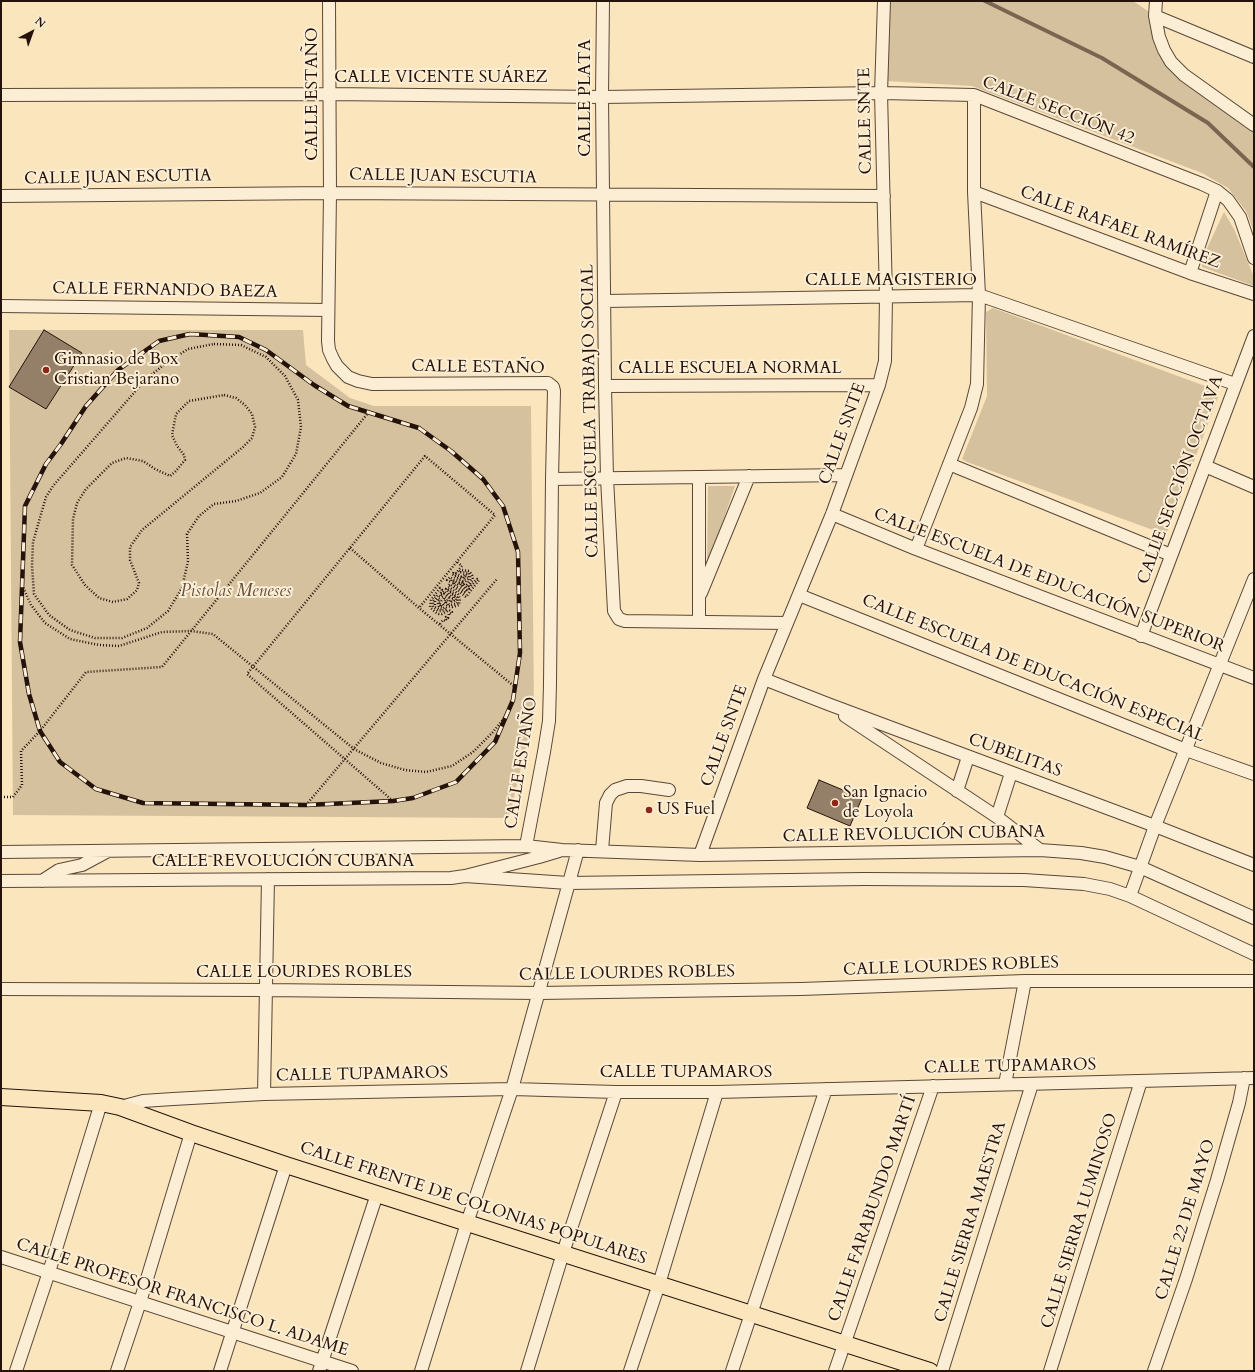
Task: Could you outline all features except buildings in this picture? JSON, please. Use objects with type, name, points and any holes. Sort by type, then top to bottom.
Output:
[{"type":"main road","name":"CALLE FRENTE DE COLONIAS POPULARES","points":[[1,1097],[101,1103],[120,1107],[286,1165],[930,1371]]},
{"type":"street","name":"CALLE ESTAÑO","points":[[329,1],[330,192],[328,341],[329,350],[333,359],[345,374],[358,381],[372,384],[548,383],[554,391],[549,721],[526,846]]},
{"type":"street","name":"CALLE PLATA","points":[[603,1],[603,195]]},
{"type":"street","name":"CALLE SNTE","points":[[700,855],[764,679],[832,514],[879,385],[885,362],[886,297],[882,93],[884,1]]},
{"type":"street","points":[[1156,1],[1155,16],[1159,37],[1171,62],[1184,75],[1254,125]]},
{"type":"street","points":[[1155,16],[1254,57]]},
{"type":"street","name":"CALLE VICENTE SUÁREZ","points":[[1,95],[330,94],[602,97],[882,93]]},
{"type":"street","name":"CALLE SECCIÓN 42","points":[[882,93],[974,95],[1217,191]]},
{"type":"street","points":[[916,549],[975,397],[977,384],[979,295],[974,192],[974,95]]},
{"type":"street","points":[[1190,273],[1217,191],[1228,200],[1240,217],[1254,258]]},
{"type":"street","name":"CALLE JUAN ESCUTIA","points":[[1,196],[330,192],[884,196]]},
{"type":"street","name":"CALLE RAFAEL RAMÍREZ","points":[[974,192],[1190,273],[1254,294]]},
{"type":"street","name":"CALLE ESCUELA TRABAJO SOCIAL","points":[[603,195],[605,386],[614,611],[620,619],[625,621],[700,622]]},
{"type":"street","name":"CALLE MAGISTERIO","points":[[605,301],[979,295],[1235,384]]},
{"type":"street","name":"CALLE FERNANDO BAEZA","points":[[1,306],[328,310]]},
{"type":"street","name":"CALLE SECCIÓN OCTAVA","points":[[1141,636],[1254,336]]},
{"type":"street","name":"CALLE ESCUELA NORMAL","points":[[605,386],[879,385]]},
{"type":"street","points":[[949,464],[1171,555]]},
{"type":"street","points":[[1205,466],[1254,487]]},
{"type":"street","points":[[552,479],[846,475]]},
{"type":"street","points":[[699,598],[749,476]]},
{"type":"street","points":[[699,478],[700,622],[787,623]]},
{"type":"street","name":"CALLE ESCUELA DE EDUCACIÓN SUPERIOR","points":[[832,514],[916,549],[1254,678]]},
{"type":"street","points":[[1130,896],[1219,665],[1254,581]]},
{"type":"street","name":"CALLE ESCUELA DE EDUCACIÓN ESPECIAL","points":[[799,595],[1186,750],[1254,774]]},
{"type":"street","name":"CUBELITAS","points":[[764,679],[968,757],[1156,826],[1254,865]]},
{"type":"street","points":[[828,704],[996,817],[1040,850]]},
{"type":"street","points":[[957,791],[968,757]]},
{"type":"street","points":[[996,817],[1012,773]]},
{"type":"street","points":[[602,850],[606,803],[610,795],[615,790],[627,786],[641,786],[669,790]]},
{"type":"street","name":"CALLE REVOLUCIÓN CUBANA","points":[[1,852],[526,846],[562,850],[602,850],[700,855],[1040,850],[1081,853],[1105,857],[1140,867],[1254,918]]},
{"type":"street","points":[[42,881],[59,870],[82,864],[109,850]]},
{"type":"street","name":"CALLE REVOLUCIÓN CUBANA","points":[[1,881],[451,878],[539,858],[562,850]]},
{"type":"street","points":[[421,1371],[467,1222],[512,1089],[578,850]]},
{"type":"street","points":[[465,876],[568,883],[864,879],[1024,880],[1084,884],[1110,889],[1130,896],[1254,954]]},
{"type":"street","points":[[264,1094],[268,879]]},
{"type":"street","points":[[1005,1084],[1025,981]]},
{"type":"street","name":"CALLE LOURDES ROBLES","points":[[1,989],[539,992],[801,989],[1025,981],[1254,981]]},
{"type":"street","name":"CALLE TUPAMAROS","points":[[120,1107],[143,1101],[264,1094],[512,1089],[616,1092],[717,1092],[1249,1078]]},
{"type":"street","name":"CALLE 22 DE MAYO","points":[[1154,1371],[1186,1279],[1218,1180],[1239,1103],[1249,1078]]},
{"type":"street","name":"CALLE SIERRA LUMINOSO","points":[[1050,1371],[1141,1081]]},
{"type":"street","name":"CALLE SIERRA MAESTRA","points":[[942,1371],[1032,1084]]},
{"type":"street","name":"CALLE FARABUNDO MARTÍ","points":[[835,1371],[933,1086]]},
{"type":"street","points":[[732,1371],[826,1089]]},
{"type":"street","points":[[527,1371],[563,1253],[616,1092]]},
{"type":"street","points":[[630,1371],[659,1284],[717,1092]]},
{"type":"street","points":[[16,1371],[49,1272],[101,1103]]},
{"type":"street","points":[[117,1371],[140,1302],[191,1133]]},
{"type":"street","points":[[220,1371],[286,1165]]},
{"type":"street","points":[[321,1366],[377,1194]]},
{"type":"street","name":"CALLE PROFESOR FRANCISCO L. ADAME","points":[[1,1257],[233,1332],[321,1366],[352,1371]]},
{"type":"path","points":[[214,344],[241,345],[266,357],[286,376],[298,400],[301,427],[296,454],[282,477],[260,494],[236,501],[214,504],[199,516],[187,534],[188,561],[182,588],[168,611],[147,628],[122,638],[95,638],[70,630],[49,615],[34,594],[32,566],[33,542],[46,497],[54,486],[146,379],[188,349],[214,344]]},
{"type":"path","points":[[224,395],[236,398],[245,405],[252,414],[255,426],[252,438],[243,447],[142,530],[130,547],[130,560],[139,583],[136,590],[127,599],[113,602],[98,598],[85,585],[72,565],[72,519],[77,504],[86,489],[112,464],[126,458],[143,461],[170,476],[180,468],[185,460],[184,455],[172,436],[176,414],[189,401],[224,395]]},
{"type":"path","points":[[1,797],[13,797],[22,785],[21,750],[40,731],[86,672],[162,667],[368,412]]},
{"type":"path","points":[[393,801],[247,674],[425,456],[495,515],[419,608]]},
{"type":"path","points":[[350,548],[419,608],[515,687]]},
{"type":"path","points":[[454,582],[453,584],[465,594],[466,592],[460,586],[461,584],[468,590],[469,589],[452,574],[453,573],[464,581],[466,578],[465,576],[463,578],[456,573],[462,566],[457,562]]},
{"type":"path","points":[[440,624],[443,620],[446,621],[445,618],[448,618],[449,613],[451,614],[452,612],[449,610],[442,614],[435,612],[430,607],[431,600],[440,588],[442,590],[440,594],[444,591],[454,599],[450,602],[456,601],[456,598],[446,589],[447,588],[457,596],[458,602],[450,605],[446,602],[449,598],[444,594],[441,597],[438,595],[433,601],[433,607],[439,611],[446,610],[447,608],[445,607],[442,609],[436,607],[435,601],[438,598],[440,599],[437,605],[439,607],[442,606],[443,604],[439,604],[444,597],[446,599],[444,602],[448,606],[452,607],[459,605],[460,599],[458,594],[448,586],[450,584],[466,596],[479,580],[477,579],[470,587],[469,586],[473,579],[472,575],[469,571],[462,570],[459,572],[469,573],[470,577],[470,580],[465,585]]},
{"type":"path","points":[[461,576],[466,574],[468,578],[465,585]]},
{"type":"path","points":[[306,805],[497,579]]},
{"type":"path","points":[[22,585],[31,605],[45,623],[70,640],[99,645],[119,646],[162,632],[191,631],[213,634],[354,749],[381,763],[406,770],[426,772],[452,766],[473,752],[493,732],[508,713]]},
{"type":"green space","points":[[888,1],[1133,1],[1148,11],[1154,31],[1157,52],[1177,76],[1254,128],[1254,232],[1246,211],[1228,188],[1202,173],[972,86],[886,81]]},
{"type":"green space","points":[[1224,212],[1234,229],[1254,277],[1254,286],[1202,267],[1201,261]]},
{"type":"green space","points":[[993,308],[1216,390],[1218,397],[1168,530],[1164,534],[962,459],[987,396],[986,312]]},
{"type":"green space","name":"Pistolas Meneses","points":[[9,330],[303,330],[306,365],[350,398],[374,406],[531,406],[534,713],[509,818],[13,815]]},
{"type":"green space","points":[[708,486],[735,486],[707,567]]},
{"type":"waterway","points":[[985,1],[1102,58],[1208,123],[1254,167]]},
{"type":"railway","points":[[190,334],[239,337],[266,350],[314,385],[348,406],[419,428],[451,451],[483,479],[503,506],[518,552],[520,653],[513,700],[495,742],[456,782],[413,798],[393,801],[306,805],[143,803],[96,789],[60,762],[40,731],[29,694],[20,642],[25,506],[46,464],[86,406],[118,370],[159,341],[190,334]]},
{"type":"place","name":"Gimnasio de Box Cristian Bejarano","points":[[46,370]]},
{"type":"place","name":"San Ignacio de Loyola","points":[[835,803]]},
{"type":"place","name":"US Fuel","points":[[649,810]]}]
